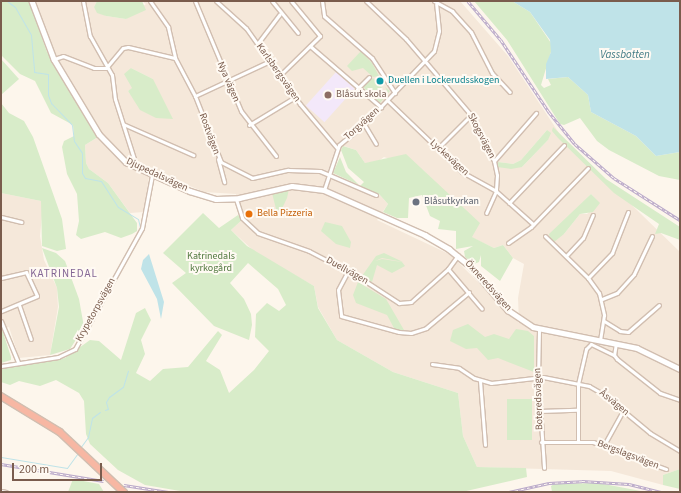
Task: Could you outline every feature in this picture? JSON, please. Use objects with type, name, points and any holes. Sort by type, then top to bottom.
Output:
[{"type":"highway","points":[[1,398],[48,423],[80,449],[124,492]]},
{"type":"highway","points":[[1,398],[25,412],[69,443],[120,492]]},
{"type":"street","name":"Djupedalsvägen","points":[[32,1],[54,59],[108,146],[126,162],[152,175],[208,197],[236,199],[292,186],[324,190]]},
{"type":"street","points":[[83,1],[90,36],[109,67],[123,124],[134,159]]},
{"type":"street","name":"Rostvägen","points":[[150,1],[168,27],[175,58],[195,96],[218,159],[250,178],[294,170],[329,174],[376,195]]},
{"type":"street","name":"Nya vägen","points":[[195,1],[228,82],[250,125],[276,156]]},
{"type":"street","name":"Karlsbergsvägen","points":[[216,1],[238,19],[258,43],[295,97],[338,148]]},
{"type":"street","points":[[274,1],[280,14],[298,33]]},
{"type":"street","points":[[280,75],[320,35],[291,1]]},
{"type":"street","points":[[322,1],[324,16],[372,58],[395,93]]},
{"type":"street","name":"Skogsvägen","points":[[366,1],[426,62],[471,115],[494,161],[496,191],[486,213]]},
{"type":"street","points":[[434,1],[436,4],[452,11],[470,32],[492,73],[510,92]]},
{"type":"street","name":"Torgvägen","points":[[324,190],[338,148],[426,62],[439,37],[436,4]]},
{"type":"street","points":[[258,43],[280,14]]},
{"type":"street","points":[[310,46],[358,89],[381,107]]},
{"type":"street","points":[[54,59],[60,56],[94,68],[109,67],[123,48],[128,47],[175,58]]},
{"type":"street","points":[[195,96],[270,62]]},
{"type":"street","points":[[358,89],[369,77]]},
{"type":"street","points":[[250,125],[295,97]]},
{"type":"street","name":"Lyckevägen","points":[[387,100],[462,172],[496,191],[533,224]]},
{"type":"street","points":[[494,161],[536,113]]},
{"type":"street","points":[[438,148],[471,115]]},
{"type":"street","points":[[123,124],[193,155]]},
{"type":"street","points":[[364,124],[376,144]]},
{"type":"street","points":[[509,203],[564,145]]},
{"type":"street","points":[[218,159],[224,182]]},
{"type":"street","points":[[508,243],[533,224],[588,168]]},
{"type":"street","name":"Krypetorpsvägen","points":[[1,366],[18,362],[58,357],[75,349],[142,228],[152,175]]},
{"type":"street","name":"Öxneredsvägen","points":[[324,190],[426,235],[458,255],[508,310],[539,330],[616,343],[649,352],[680,369]]},
{"type":"street","name":"Duellvägen","points":[[236,199],[242,218],[258,234],[303,248],[348,271],[402,304],[411,302],[448,269],[458,255]]},
{"type":"street","points":[[588,278],[612,253],[628,212]]},
{"type":"street","points":[[566,256],[583,238],[593,216]]},
{"type":"street","points":[[1,217],[21,222]]},
{"type":"street","points":[[545,236],[588,278],[602,300],[604,321],[600,341]]},
{"type":"street","points":[[602,300],[617,293],[634,274],[652,236]]},
{"type":"street","points":[[448,269],[482,309]]},
{"type":"street","points":[[1,278],[22,271],[28,274],[37,296],[19,305],[1,311]]},
{"type":"street","points":[[348,271],[338,290],[342,316],[399,332],[411,333],[426,328],[469,292]]},
{"type":"street","points":[[19,305],[31,339]]},
{"type":"street","points":[[604,321],[620,331],[628,332],[659,305]]},
{"type":"street","points":[[1,321],[18,362]]},
{"type":"street","name":"Boteredsvägen","points":[[539,330],[539,411],[544,468]]},
{"type":"street","points":[[614,355],[616,343]]},
{"type":"street","points":[[578,440],[578,384],[587,346],[596,346],[614,355],[655,390],[680,400]]},
{"type":"street","points":[[432,364],[459,368],[480,380],[485,445]]},
{"type":"street","name":"Åsvägen","points":[[480,380],[496,383],[538,377],[578,384],[599,391],[650,433],[680,451]]},
{"type":"street","points":[[539,411],[577,410]]},
{"type":"street","points":[[604,445],[623,410]]},
{"type":"street","name":"Bergslagsvägen","points":[[541,442],[578,440],[604,445],[639,461],[666,469]]},
{"type":"street","points":[[1,491],[6,492]]},
{"type":"shaded area","points":[[36,1],[97,1],[94,7],[106,16],[126,19],[146,4],[142,1],[460,1],[508,56],[561,136],[680,252],[680,469],[663,475],[663,485],[611,471],[477,467],[463,436],[458,393],[393,372],[337,340],[318,307],[314,286],[256,253],[231,230],[243,219],[236,194],[204,192],[150,169],[144,212],[130,213],[108,183],[89,169],[86,163],[85,145],[103,134],[53,50]],"holes":[[[131,68],[153,79],[138,105],[128,91],[133,88],[128,78]],[[547,130],[548,140],[522,167],[500,167],[498,162],[513,164],[521,160]],[[338,144],[356,150],[365,163],[377,162],[384,157],[423,170],[449,197],[471,237],[494,248],[503,245],[513,258],[524,264],[518,298],[519,323],[451,255],[377,220],[388,204],[379,194],[328,171]],[[591,194],[599,203],[587,214],[580,214],[564,234],[550,237]]]},
{"type":"shaded area","name":"Blåsut skola","points":[[336,72],[355,89],[324,122],[306,105]]},
{"type":"shaded area","points":[[1,193],[41,201],[43,204],[40,236],[44,260],[57,288],[58,307],[50,355],[19,358],[9,327],[1,330]]},
{"type":"green space","points":[[1,1],[29,1],[47,52],[98,137],[85,145],[86,163],[89,169],[108,183],[137,223],[137,231],[132,234],[121,238],[105,232],[81,239],[76,235],[79,221],[77,194],[67,174],[62,147],[64,141],[74,136],[73,125],[51,113],[35,81],[20,74],[1,55]]},
{"type":"green space","points":[[97,1],[142,1],[146,10],[126,19],[106,16],[97,13],[94,7]]},
{"type":"green space","points":[[474,1],[512,1],[530,12],[551,43],[551,52],[541,85],[544,88],[551,85],[548,79],[568,77],[588,95],[591,112],[636,136],[656,156],[680,152],[680,180],[659,176],[609,150],[597,141],[580,118],[564,125],[560,124],[507,40]]},
{"type":"green space","points":[[361,51],[372,63],[379,76],[373,77],[363,68],[352,71],[347,66]]},
{"type":"green space","points":[[1,59],[19,79],[1,95]]},
{"type":"green space","points":[[131,68],[153,79],[173,119],[156,118],[140,110],[128,91],[132,88],[124,74]]},
{"type":"green space","points":[[373,78],[382,88],[375,96],[377,98],[381,100],[377,96],[384,90],[387,93],[382,99],[388,93],[385,87],[390,91],[380,103],[363,87]]},
{"type":"green space","points":[[1,103],[9,113],[24,121],[33,137],[62,219],[66,249],[57,251],[42,246],[41,201],[1,193]]},
{"type":"green space","points":[[553,127],[606,179],[680,227],[680,240],[661,233],[655,234],[659,224],[614,193],[558,138],[552,131]]},
{"type":"green space","points":[[547,130],[551,133],[548,140],[522,167],[511,169],[497,167],[498,162],[513,164],[521,160]]},
{"type":"green space","points":[[343,146],[356,150],[365,163],[406,154],[480,223],[472,237],[494,248],[503,245],[513,258],[500,281],[481,266],[481,255],[479,262],[474,264],[465,257],[464,251],[473,246],[456,249],[456,231],[438,229],[440,221],[430,216],[422,195],[409,198],[408,218],[397,218],[383,212],[388,204],[379,194],[360,186],[364,182],[348,168],[341,150]]},
{"type":"green space","points":[[340,157],[346,172],[359,185],[333,173]]},
{"type":"green space","points":[[289,189],[287,198],[278,217],[272,193]]},
{"type":"green space","points":[[591,194],[600,203],[593,212],[580,214],[564,234],[554,242],[550,239],[549,234]]},
{"type":"green space","name":"Katrinedals kyrkogård","points":[[203,213],[219,228],[238,215],[243,219],[231,230],[247,246],[314,286],[318,308],[337,340],[393,372],[458,393],[463,436],[477,467],[526,468],[527,477],[462,492],[186,492],[145,485],[118,470],[90,444],[86,434],[84,401],[79,393],[56,380],[40,386],[19,381],[10,385],[1,382],[1,368],[65,358],[90,340],[99,341],[121,360],[136,313],[145,308],[151,320],[141,340],[145,354],[136,373],[150,381],[163,369],[188,367],[218,331],[222,335],[206,361],[220,370],[229,393],[254,370],[269,351],[255,337],[256,314],[267,303],[279,311],[286,305],[278,289],[248,263],[230,283],[244,299],[251,314],[252,325],[249,340],[214,326],[172,283],[186,273],[163,253]]},
{"type":"green space","points":[[325,222],[342,226],[351,242],[350,248],[336,244],[321,231]]},
{"type":"green space","points":[[42,248],[56,253],[65,261],[79,299],[84,327],[70,349],[50,355],[59,307],[57,288]]},
{"type":"green space","points":[[384,253],[403,262],[382,258],[375,261],[382,259],[402,262],[405,266],[392,273],[377,265],[372,282],[362,276],[376,256]]},
{"type":"green space","points":[[358,282],[386,299],[404,330],[395,330],[387,315],[356,303],[353,295]]},
{"type":"green space","points":[[468,324],[485,337],[494,334],[509,339],[516,329],[528,331],[534,336],[534,372],[498,358],[488,360],[477,348],[466,349],[450,341],[453,330]]},
{"type":"green space","points":[[2,329],[11,360],[1,363]]},
{"type":"green space","points":[[507,399],[532,399],[532,440],[507,440]]},
{"type":"green space","points":[[680,469],[680,489],[663,485],[663,475]]},
{"type":"green space","points":[[73,479],[99,484],[104,492],[68,492]]},
{"type":"green space","points":[[595,483],[646,492],[552,492],[551,486],[554,484]]},
{"type":"water","name":"Vassbotten","points":[[512,1],[680,1],[680,152],[656,156],[636,136],[591,112],[588,95],[568,77],[546,79],[546,64],[551,52],[550,40],[530,12]]},
{"type":"water","points":[[149,254],[164,302],[161,319],[157,299],[141,269],[143,260]]},
{"type":"waterway","points":[[7,1],[15,7],[31,35],[34,72],[48,74],[48,95],[51,103],[72,125],[74,141],[82,153],[82,173],[85,178],[101,181],[118,207],[138,219],[140,227]]},
{"type":"waterway","points":[[105,410],[108,409],[106,402],[109,397],[123,387],[128,371]]},
{"type":"waterway","points":[[80,448],[88,437],[92,418],[100,412]]},
{"type":"waterway","points":[[1,457],[67,468],[77,454]]},
{"type":"railway","points":[[468,1],[501,40],[549,112],[575,144],[614,178],[680,220]]},
{"type":"railway","points":[[1,464],[104,481]]},
{"type":"railway","points":[[509,492],[549,483],[582,481],[629,484],[662,492]]},
{"type":"railway","points":[[124,485],[168,492]]},
{"type":"place","name":"Duellen i Lockerudsskogen","points":[[380,81]]},
{"type":"place","name":"Blåsut skola","points":[[328,95]]},
{"type":"place","name":"Blåsutkyrkan","points":[[416,202]]},
{"type":"place","name":"Bella Pizzeria","points":[[249,214]]},
{"type":"district","name":"KATRINEDAL","points":[[64,274]]}]
